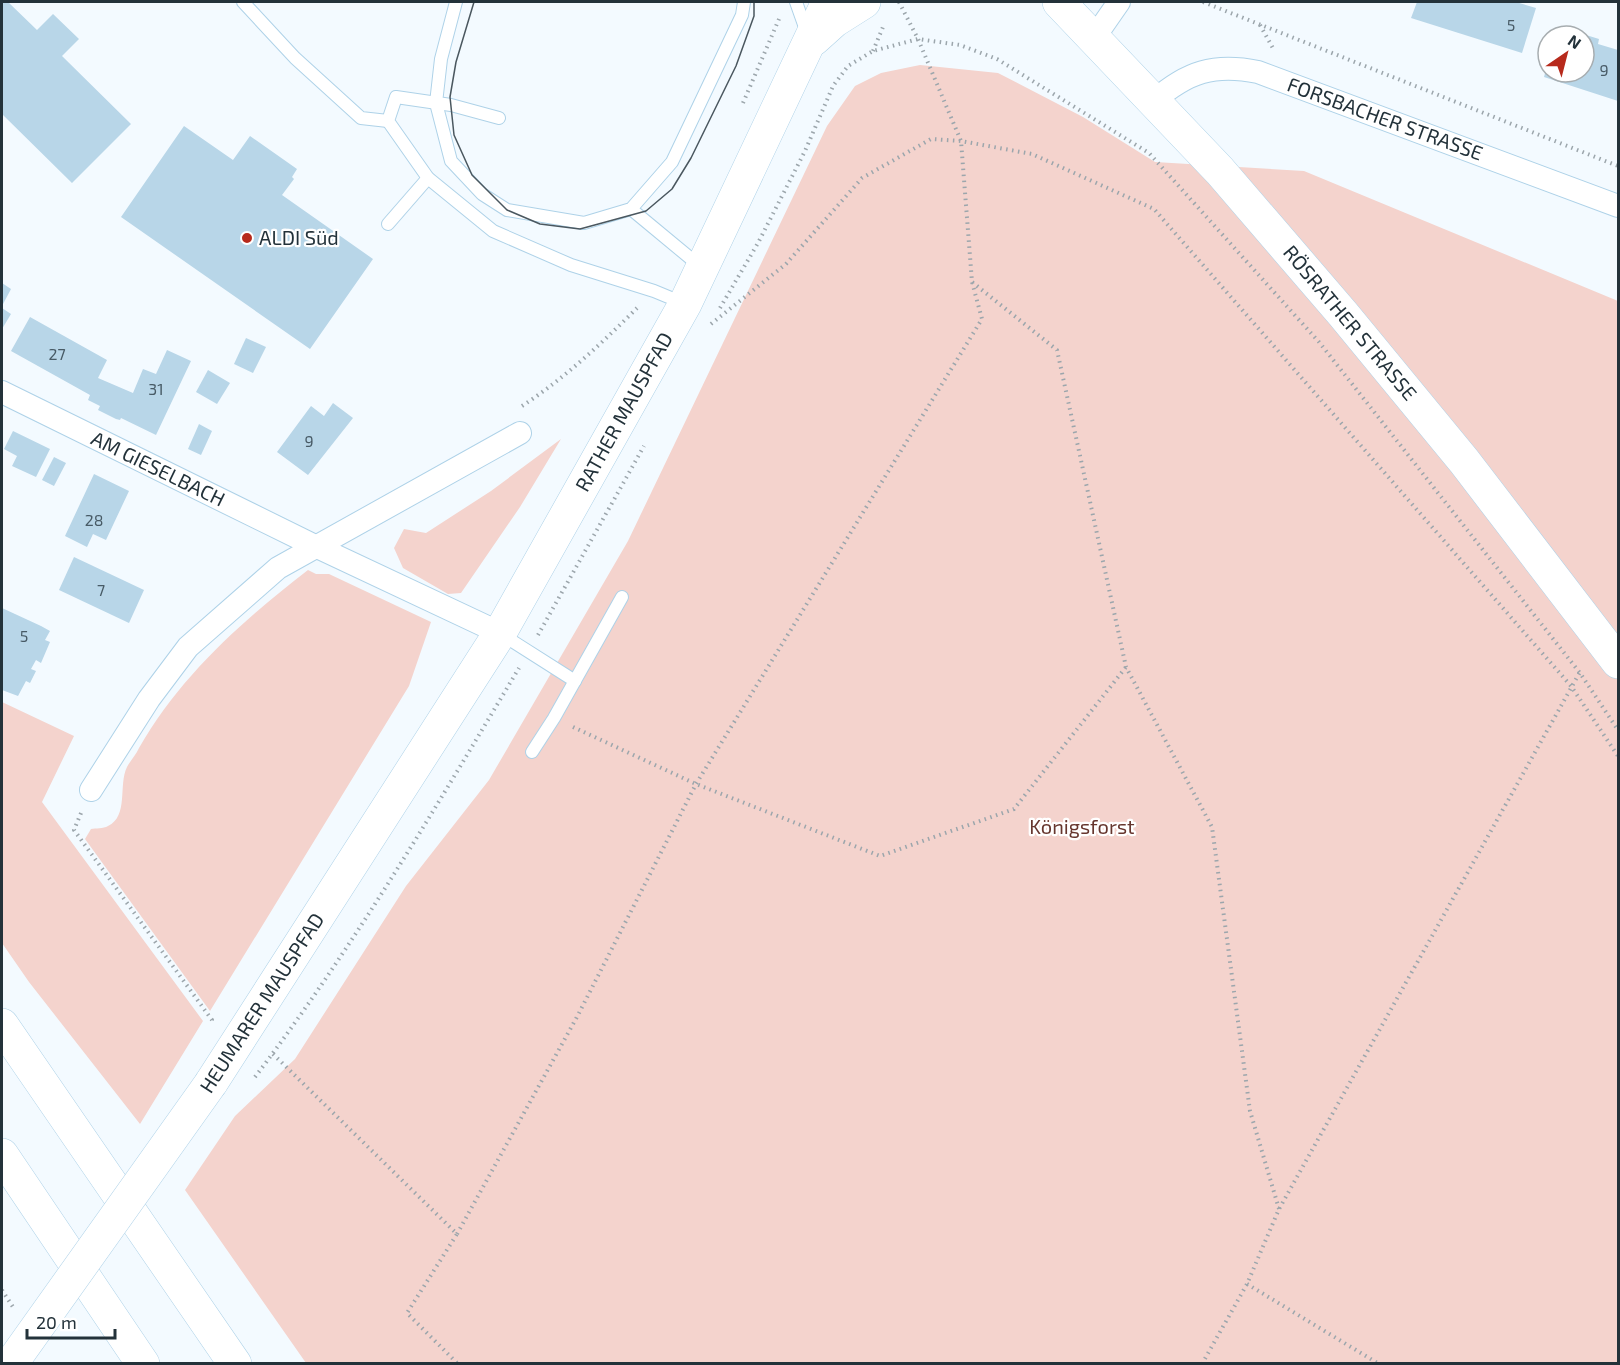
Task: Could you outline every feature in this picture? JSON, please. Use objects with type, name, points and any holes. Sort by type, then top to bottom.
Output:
[{"type":"main road","name":"RATHER MAUSPFAD","points":[[500,633],[685,304],[828,2]]},
{"type":"main road","points":[[810,42],[834,21],[864,2]]},
{"type":"main road","name":"RÖSRATHER STRASSE","points":[[1059,2],[1220,171],[1404,386],[1611,651]]},
{"type":"main road","name":"HEUMARER MAUSPFAD","points":[[11,1364],[211,1083],[500,633]]},
{"type":"main road","points":[[2,1025],[235,1364]]},
{"type":"main road","points":[[2,1155],[143,1364]]},
{"type":"street","points":[[1094,38],[1119,2]]},
{"type":"street","name":"FORSBACHER STRASSE","points":[[1154,101],[1171,86],[1204,71],[1223,68],[1258,72],[1618,206]]},
{"type":"street","name":"AM GIESELBACH","points":[[2,392],[315,546]]},
{"type":"street","points":[[91,790],[149,699],[188,647],[278,568],[520,434]]},
{"type":"street","points":[[315,546],[500,633]]},
{"type":"lane","points":[[243,2],[296,58],[361,118],[388,121],[428,178],[493,231],[571,265],[654,291],[685,304]]},
{"type":"lane","points":[[456,2],[441,58],[436,103],[451,161],[482,195],[507,210],[584,223],[631,209],[672,162],[742,15],[744,2]]},
{"type":"lane","points":[[796,2],[810,42]]},
{"type":"lane","points":[[388,121],[396,97],[451,105],[499,118]]},
{"type":"lane","points":[[388,224],[428,178]]},
{"type":"lane","points":[[631,209],[702,267]]},
{"type":"lane","points":[[532,752],[554,718],[622,597]]},
{"type":"lane","points":[[500,633],[574,681]]},
{"type":"path","points":[[458,1364],[407,1313],[458,1234],[578,1015],[696,784],[982,319],[972,282],[961,141],[918,39],[899,2]]},
{"type":"path","points":[[1203,2],[1618,166]]},
{"type":"path","points":[[873,51],[918,39],[960,45],[997,59],[1149,153],[1319,342],[1580,673],[1618,730]]},
{"type":"path","points":[[711,325],[786,264],[862,178],[931,139],[961,141],[1032,154],[1154,209],[1571,686],[1618,756]]},
{"type":"path","points":[[972,282],[1057,350],[1126,667],[1212,828],[1250,1111],[1279,1209]]},
{"type":"path","points":[[254,1079],[408,853],[529,651]]},
{"type":"path","points":[[1202,1364],[1247,1284],[1279,1209],[1571,686],[1580,673],[1611,651]]},
{"type":"path","points":[[554,718],[696,784],[880,856],[1014,809],[1126,667]]},
{"type":"path","points":[[91,790],[74,830],[212,1020],[210,1025]]},
{"type":"path","points":[[273,1054],[458,1234]]},
{"type":"path","points":[[1247,1284],[1379,1364]]},
{"type":"green space","name":"Königsforst","points":[[920,65],[998,73],[1083,117],[1155,162],[1304,171],[1618,301],[1618,1363],[306,1363],[185,1190],[235,1116],[295,1059],[406,886],[489,780],[628,541],[827,126],[855,86],[881,73]]},
{"type":"green space","points":[[561,439],[520,507],[461,593],[448,594],[403,568],[394,548],[404,529],[426,533],[491,491]]},
{"type":"green space","points":[[308,570],[316,574],[329,574],[431,622],[409,686],[210,1011],[85,839],[91,829],[108,826],[119,815],[124,774],[127,767],[174,697],[214,651],[237,629]]},
{"type":"green space","points":[[2,702],[74,736],[42,802],[203,1021],[140,1124],[29,982],[2,943]]},
{"type":"building","points":[[2,2],[8,2],[37,30],[53,14],[79,39],[62,56],[131,124],[72,183],[2,114]]},
{"type":"building","points":[[1417,2],[1516,2],[1536,8],[1522,53],[1411,18]]},
{"type":"building","points":[[1596,38],[1599,39],[1598,44],[1618,50],[1618,101],[1566,84],[1596,84]]},
{"type":"building","name":"ALDI Süd","points":[[184,126],[233,160],[250,136],[297,169],[292,177],[294,179],[282,195],[373,259],[310,349],[121,217]]},
{"type":"building","points":[[2,283],[11,289],[2,306]]},
{"type":"building","points":[[2,308],[11,314],[2,329]]},
{"type":"building","points":[[30,317],[107,360],[98,378],[133,393],[143,369],[156,374],[167,350],[191,361],[156,435],[98,410],[100,406],[88,400],[90,395],[11,351]]},
{"type":"building","points":[[246,338],[266,347],[253,373],[234,364]]},
{"type":"building","points":[[208,370],[230,383],[217,404],[196,392]]},
{"type":"building","points":[[333,403],[353,418],[308,475],[277,452],[311,406],[324,416]]},
{"type":"building","points":[[199,424],[212,431],[201,455],[188,449]]},
{"type":"building","points":[[13,431],[50,449],[36,477],[12,466],[17,456],[4,449]]},
{"type":"building","points":[[54,457],[66,463],[54,486],[42,480]]},
{"type":"building","points":[[94,474],[129,491],[106,540],[93,534],[87,547],[65,536]]},
{"type":"building","points":[[74,557],[144,590],[129,623],[59,590]]},
{"type":"building","points":[[2,608],[50,631],[45,640],[50,642],[41,663],[36,660],[31,669],[36,671],[30,683],[26,681],[18,696],[2,690]]},
{"type":"tram line","points":[[474,2],[456,62],[450,97],[454,135],[472,175],[507,210],[540,224],[580,229],[646,211],[672,189],[691,158],[736,66],[754,16],[754,2]]},
{"type":"place","name":"ALDI Süd","points":[[247,238]]}]
